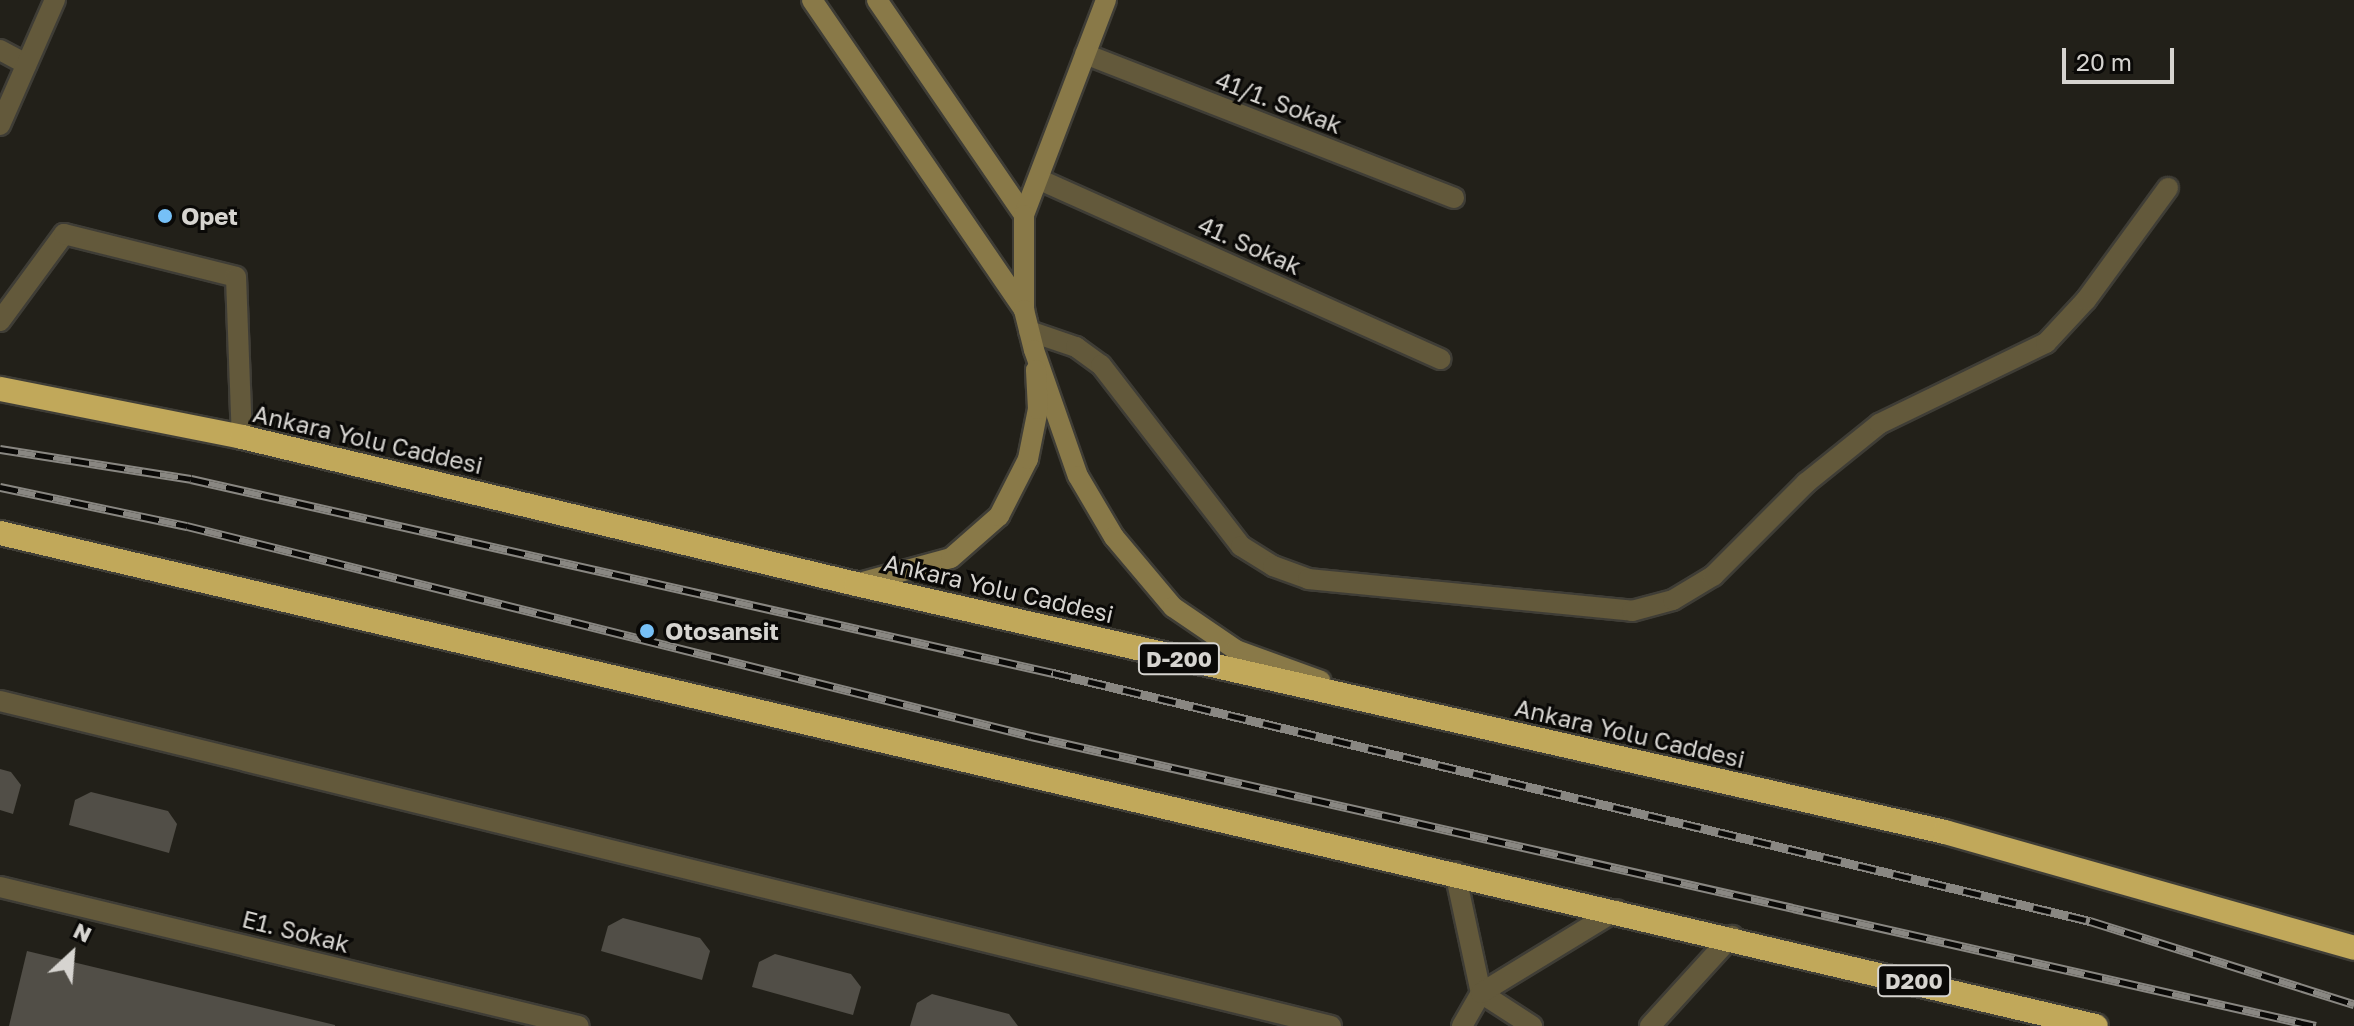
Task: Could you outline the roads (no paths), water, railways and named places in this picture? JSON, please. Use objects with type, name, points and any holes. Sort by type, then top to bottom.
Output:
[{"type":"highway","name":"Ankara Yolu Caddesi","points":[[0,389],[242,437],[856,584],[1945,832],[2354,948]]},
{"type":"highway","points":[[0,533],[808,727],[1455,872]]},
{"type":"highway","name":"D200","points":[[1455,872],[1732,936],[2096,1026]]},
{"type":"main road","points":[[812,0],[1024,310]]},
{"type":"main road","points":[[877,0],[1024,215]]},
{"type":"main road","points":[[1106,0],[1024,215],[1024,310],[1078,476],[1114,537],[1173,607],[1236,650],[1408,712]]},
{"type":"main road","points":[[856,584],[951,558],[999,516],[1028,459],[1038,409],[1032,340]]},
{"type":"street","points":[[0,125],[55,0]]},
{"type":"street","points":[[0,50],[26,64]]},
{"type":"street","name":"41/1. Sokak","points":[[1085,54],[1454,198]]},
{"type":"street","name":"41. Sokak","points":[[1038,179],[1441,359]]},
{"type":"street","points":[[1032,340],[1076,347],[1101,365],[1241,546],[1273,566],[1308,579],[1632,611],[1673,600],[1713,576],[1806,483],[1879,424],[2046,343],[2086,300],[2168,188]]},
{"type":"street","points":[[0,321],[64,234],[236,277],[242,437]]},
{"type":"street","points":[[0,701],[1331,1026]]},
{"type":"street","points":[[1455,872],[1481,993],[1532,1026]]},
{"type":"street","name":"E1. Sokak","points":[[0,887],[579,1026]]},
{"type":"street","points":[[1462,1026],[1481,993],[1617,910]]},
{"type":"street","points":[[1650,1026],[1732,936]]},
{"type":"railway","points":[[0,449],[191,479],[1053,673],[2090,921],[2354,1004]]},
{"type":"railway","points":[[0,487],[187,526],[1031,736],[2316,1026]]},
{"type":"place","name":"Opet","points":[[165,216]]},
{"type":"place","name":"Otosansit","points":[[647,631]]}]
